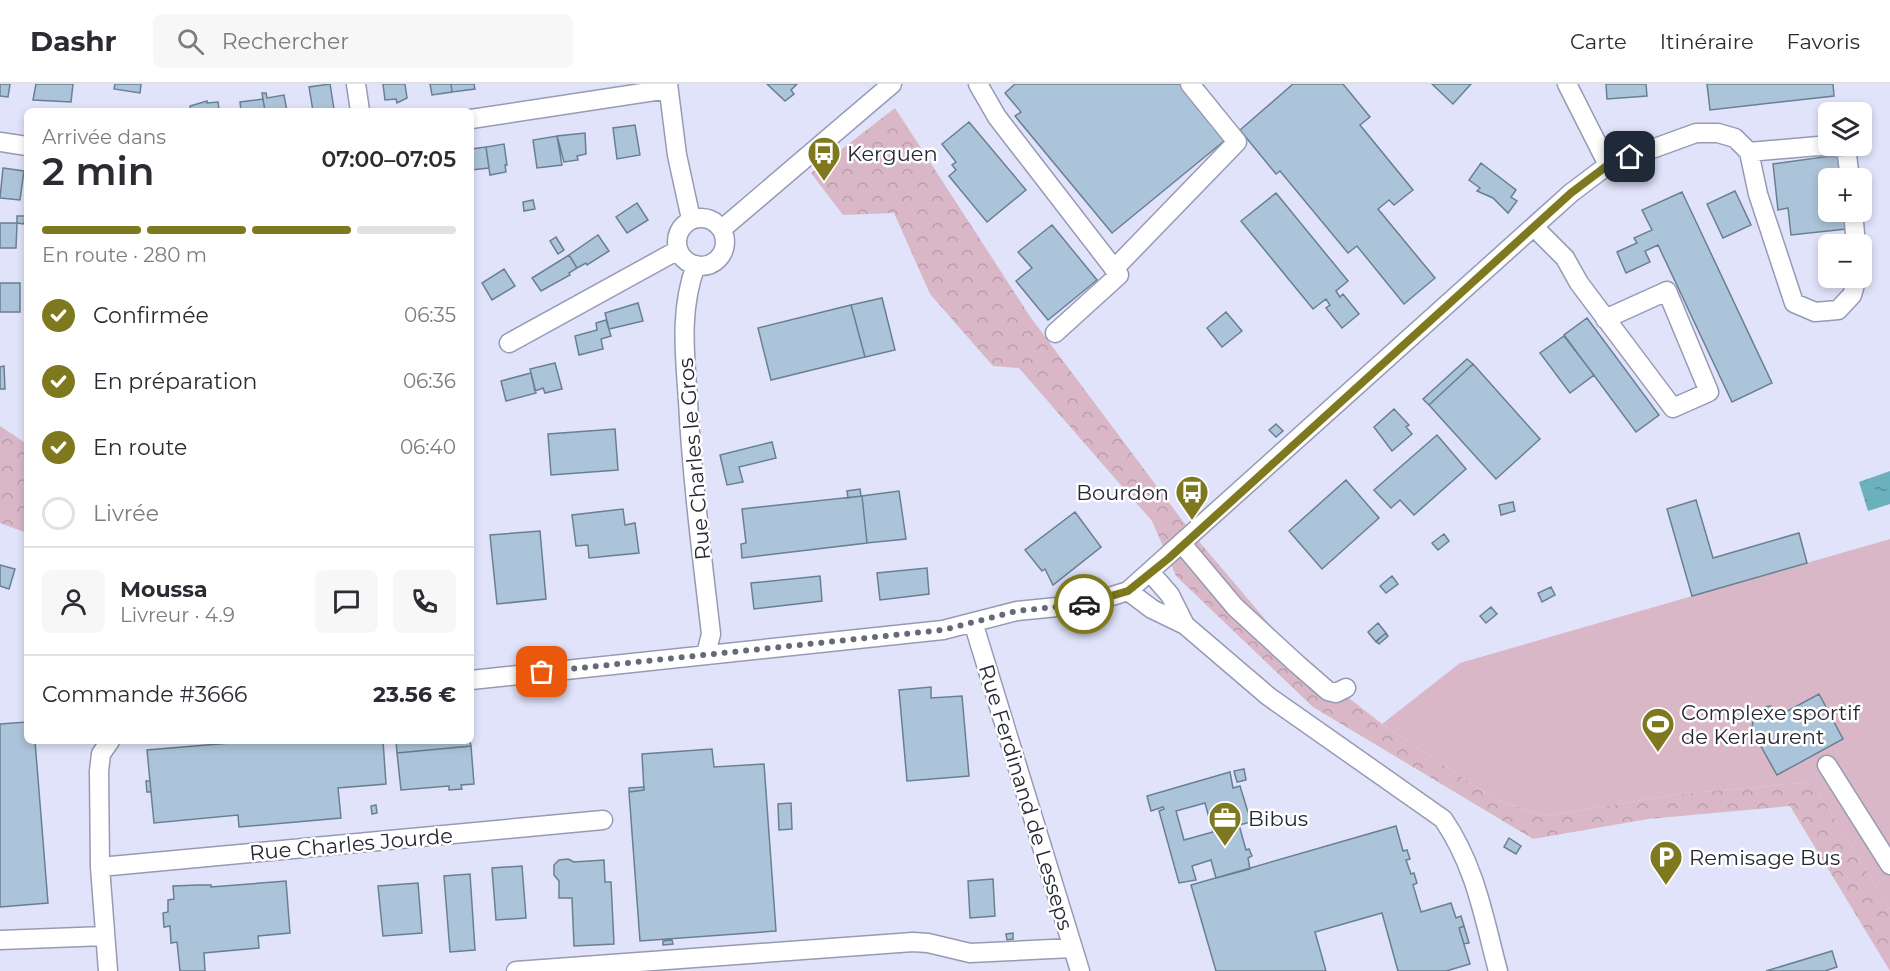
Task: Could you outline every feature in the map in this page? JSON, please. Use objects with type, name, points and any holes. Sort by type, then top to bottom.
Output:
[{"type":"street","points":[[356,84],[360,108]]},
{"type":"street","points":[[722,229],[892,84]]},
{"type":"street","points":[[1114,269],[1236,142],[1190,84]]},
{"type":"street","points":[[1567,84],[1608,165]]},
{"type":"street","points":[[474,119],[668,87],[677,155],[691,219]]},
{"type":"street","points":[[985,87],[997,117],[1119,275],[1056,333]]},
{"type":"street","points":[[474,680],[943,630],[1017,611],[1086,604],[1128,591],[1169,558],[1571,193],[1608,165],[1696,133],[1718,133],[1735,138],[1749,152],[1758,194],[1794,303],[1815,312],[1838,310],[1852,295],[1854,288]]},
{"type":"street","points":[[0,142],[24,146]]},
{"type":"street","points":[[1749,152],[1818,146],[1846,148],[1849,168]]},
{"type":"street","points":[[705,218],[722,229],[725,237],[723,252],[711,263],[696,265],[682,257],[678,250],[677,235],[691,219],[705,218]]},
{"type":"street","points":[[1534,227],[1565,258],[1579,283],[1605,319],[1673,408],[1709,392],[1667,291],[1605,319]]},
{"type":"street","points":[[509,343],[678,250]]},
{"type":"street","name":"Rue Charles le Gros","points":[[696,265],[685,305],[684,333],[691,462],[711,634],[706,654]]},
{"type":"street","points":[[1183,545],[1235,607],[1297,664],[1328,691],[1336,693],[1346,688]]},
{"type":"street","points":[[1149,572],[1170,595],[1185,625]]},
{"type":"street","points":[[1128,591],[1152,609],[1185,625],[1268,696],[1443,819],[1459,842],[1474,879],[1498,971]]},
{"type":"street","name":"Rue Ferdinand de Lesseps","points":[[973,622],[1080,971]]},
{"type":"street","points":[[108,744],[101,754],[99,789],[100,867],[108,971]]},
{"type":"street","points":[[1827,765],[1890,866]]},
{"type":"street","name":"Rue Charles Jourde","points":[[100,867],[603,820]]},
{"type":"street","points":[[0,940],[105,936]]},
{"type":"street","points":[[516,971],[912,942],[928,943],[970,953],[1072,948]]},
{"type":"green space","points":[[895,108],[1031,318],[1191,532],[1299,659],[1382,724],[1495,799],[1545,816],[1679,794],[1812,782],[1890,909],[1890,971],[1790,806],[1648,819],[1533,839],[1313,707],[1176,576],[1152,521],[1019,368],[993,366],[930,294],[894,213],[843,215],[811,173]]},
{"type":"green space","points":[[0,426],[24,442],[24,532],[0,523]]},
{"type":"green space","name":"Complexe sportif de Kerlaurent","points":[[1890,539],[1890,909],[1812,782],[1679,794],[1545,816],[1495,799],[1382,724],[1460,663]]},
{"type":"water","points":[[1890,471],[1890,504],[1868,511],[1859,482]]},
{"type":"building","points":[[0,84],[10,84],[8,97],[0,96]]},
{"type":"building","points":[[36,84],[73,84],[71,102],[33,100]]},
{"type":"building","points":[[115,84],[141,84],[140,93],[114,89]]},
{"type":"building","points":[[330,84],[334,108],[312,108],[309,87]]},
{"type":"building","points":[[383,84],[405,84],[407,98],[397,103],[396,99],[385,100]]},
{"type":"building","points":[[430,84],[451,84],[452,92],[432,95]]},
{"type":"building","points":[[451,84],[474,84],[475,89],[452,92]]},
{"type":"building","points":[[767,84],[797,84],[791,90],[794,94],[785,101]]},
{"type":"building","points":[[1015,84],[1185,84],[1229,137],[1112,233],[1015,116],[1021,112],[1005,93]]},
{"type":"building","points":[[1293,84],[1343,84],[1370,117],[1360,125],[1413,190],[1394,205],[1389,200],[1378,209],[1435,278],[1404,304],[1357,246],[1348,253],[1280,171],[1276,174],[1240,130]]},
{"type":"building","points":[[1432,84],[1471,84],[1453,104]]},
{"type":"building","points":[[1606,84],[1646,84],[1647,96],[1607,99]]},
{"type":"building","points":[[1707,84],[1833,84],[1834,96],[1710,110]]},
{"type":"building","points":[[262,93],[266,93],[267,98],[284,95],[286,108],[264,108]]},
{"type":"building","points":[[263,99],[264,108],[241,108],[240,102]]},
{"type":"building","points":[[207,101],[207,103],[218,102],[219,108],[190,108],[190,106]]},
{"type":"building","points":[[969,122],[1026,190],[987,222],[949,176],[956,170],[952,165],[956,162],[942,144]]},
{"type":"building","points":[[635,125],[640,155],[617,159],[613,128]]},
{"type":"building","points":[[585,133],[586,154],[577,156],[578,160],[564,162],[557,136]]},
{"type":"building","points":[[557,136],[562,165],[537,168],[533,140]]},
{"type":"building","points":[[504,144],[506,172],[490,175],[486,147]]},
{"type":"building","points":[[486,147],[489,168],[474,170],[474,149]]},
{"type":"building","points":[[1838,156],[1839,168],[1818,168],[1818,222],[1845,222],[1846,229],[1791,235],[1788,208],[1778,210],[1773,164]]},
{"type":"building","points":[[1481,163],[1516,190],[1511,197],[1517,201],[1508,213],[1493,198],[1477,191],[1480,188],[1469,180]]},
{"type":"building","points":[[3,168],[24,171],[20,200],[0,198]]},
{"type":"building","points":[[1735,191],[1751,225],[1723,238],[1707,204]]},
{"type":"building","points":[[1682,192],[1772,383],[1732,402],[1658,245],[1645,251],[1650,262],[1626,273],[1617,252],[1637,243],[1634,238],[1652,230],[1642,210]]},
{"type":"building","points":[[1276,193],[1348,281],[1336,291],[1340,297],[1343,294],[1359,314],[1342,328],[1326,308],[1330,305],[1326,299],[1313,309],[1241,221]]},
{"type":"building","points":[[533,200],[535,209],[524,211],[523,202]]},
{"type":"building","points":[[637,203],[648,220],[627,233],[616,217]]},
{"type":"building","points":[[17,216],[24,216],[24,224],[17,223]]},
{"type":"building","points":[[0,223],[17,223],[16,248],[0,248]]},
{"type":"building","points":[[1052,225],[1097,280],[1048,320],[1016,281],[1032,268],[1018,252]]},
{"type":"building","points":[[598,235],[609,251],[587,265],[586,263],[577,268],[569,255]]},
{"type":"building","points":[[556,237],[564,250],[558,254],[550,241]]},
{"type":"building","points":[[569,255],[577,268],[569,273],[570,275],[541,291],[532,278]]},
{"type":"building","points":[[504,269],[515,286],[492,300],[482,283]]},
{"type":"building","points":[[0,283],[20,283],[20,312],[0,312]]},
{"type":"building","points":[[882,298],[895,350],[865,357],[851,305]]},
{"type":"building","points":[[638,303],[643,321],[609,329],[605,313]]},
{"type":"building","points":[[851,305],[865,357],[771,380],[758,328]]},
{"type":"building","points":[[1226,312],[1242,331],[1222,347],[1207,328]]},
{"type":"building","points":[[1587,318],[1659,415],[1636,432],[1564,335]]},
{"type":"building","points":[[606,320],[611,336],[601,339],[603,349],[579,355],[575,336],[597,330],[596,323]]},
{"type":"building","points":[[1564,336],[1594,375],[1570,393],[1540,353]]},
{"type":"building","points":[[1467,359],[1473,364],[1429,405],[1423,399]]},
{"type":"building","points":[[555,363],[562,389],[545,393],[543,388],[535,391],[530,369]]},
{"type":"building","points":[[1473,364],[1540,439],[1496,479],[1429,405]]},
{"type":"building","points":[[4,366],[5,389],[0,389],[0,367]]},
{"type":"building","points":[[531,373],[536,393],[506,401],[501,381]]},
{"type":"building","points":[[1394,409],[1409,425],[1406,427],[1412,434],[1392,451],[1374,427]]},
{"type":"building","points":[[1276,424],[1283,431],[1276,437],[1269,430]]},
{"type":"building","points":[[615,429],[618,470],[551,475],[548,434]]},
{"type":"building","points":[[1437,435],[1466,469],[1414,515],[1400,500],[1391,508],[1374,490]]},
{"type":"building","points":[[772,442],[776,458],[739,467],[743,482],[727,485],[720,455]]},
{"type":"building","points":[[1346,480],[1379,518],[1322,569],[1289,531]]},
{"type":"building","points":[[860,489],[861,496],[848,498],[847,491]]},
{"type":"building","points":[[899,491],[906,539],[867,543],[862,496]]},
{"type":"building","points":[[862,496],[867,543],[742,558],[741,544],[746,543],[742,509]]},
{"type":"building","points":[[1696,500],[1713,558],[1799,533],[1807,563],[1692,596],[1667,509]]},
{"type":"building","points":[[1513,502],[1515,511],[1501,515],[1499,505]]},
{"type":"building","points":[[623,509],[625,525],[635,523],[639,553],[589,558],[588,545],[576,546],[572,515]]},
{"type":"building","points":[[1075,512],[1101,547],[1053,585],[1045,569],[1042,571],[1025,550]]},
{"type":"building","points":[[540,531],[546,599],[497,604],[490,535]]},
{"type":"building","points":[[1444,534],[1449,541],[1438,550],[1432,543]]},
{"type":"building","points":[[0,565],[15,569],[9,589],[0,586]]},
{"type":"building","points":[[927,568],[929,594],[880,600],[877,573]]},
{"type":"building","points":[[820,576],[822,601],[754,609],[751,583]]},
{"type":"building","points":[[1392,576],[1398,584],[1386,593],[1380,586]]},
{"type":"building","points":[[1551,587],[1555,595],[1542,602],[1538,593]]},
{"type":"building","points":[[1491,607],[1497,614],[1486,623],[1480,616]]},
{"type":"building","points":[[1378,623],[1386,633],[1376,642],[1368,632]]},
{"type":"building","points":[[1386,633],[1388,636],[1379,644],[1376,641]]},
{"type":"building","points":[[931,687],[931,698],[962,696],[969,776],[907,781],[899,690]]},
{"type":"building","points":[[1819,694],[1843,739],[1777,775],[1754,734],[1752,727],[1754,716],[1764,707],[1771,706],[1784,713]]},
{"type":"building","points":[[24,722],[24,744],[35,744],[48,903],[0,907],[0,724]]},
{"type":"building","points":[[218,744],[383,744],[386,784],[338,788],[341,818],[239,827],[238,815],[154,823],[147,750]]},
{"type":"building","points":[[396,744],[471,744],[471,746],[397,753]]},
{"type":"building","points":[[471,746],[474,784],[461,785],[462,789],[449,790],[449,786],[401,790],[397,753]]},
{"type":"building","points":[[712,749],[714,767],[764,764],[776,931],[640,941],[629,792],[644,790],[642,754]]},
{"type":"building","points":[[1244,769],[1246,780],[1237,782],[1234,771]]},
{"type":"building","points":[[1230,772],[1233,788],[1240,786],[1251,822],[1239,825],[1246,850],[1249,849],[1252,856],[1248,858],[1250,869],[1216,878],[1211,860],[1192,866],[1196,880],[1179,883],[1159,811],[1164,809],[1163,807],[1151,811],[1147,796]],"holes":[[[1205,803],[1213,832],[1184,840],[1176,811]]]},
{"type":"building","points":[[146,781],[150,781],[151,792],[147,792]]},
{"type":"building","points":[[644,787],[644,790],[629,792],[629,788]]},
{"type":"building","points":[[791,803],[792,829],[779,830],[778,804]]},
{"type":"building","points":[[376,805],[377,813],[372,814],[371,806]]},
{"type":"building","points":[[1396,826],[1403,851],[1407,850],[1410,859],[1406,860],[1411,874],[1414,873],[1417,883],[1413,885],[1421,912],[1451,903],[1456,918],[1461,916],[1464,926],[1459,928],[1470,964],[1446,971],[1398,971],[1382,913],[1315,932],[1326,971],[1216,971],[1191,885]]},
{"type":"building","points":[[1509,838],[1521,846],[1516,854],[1504,847]]},
{"type":"building","points":[[568,859],[574,862],[604,860],[605,882],[611,882],[614,944],[574,946],[572,898],[559,898],[559,881],[554,875],[554,865],[559,860]]},
{"type":"building","points":[[522,866],[526,918],[496,920],[492,868]]},
{"type":"building","points":[[470,874],[475,950],[450,952],[444,876]]},
{"type":"building","points":[[993,879],[995,916],[970,918],[968,881]]},
{"type":"building","points":[[286,881],[290,933],[258,936],[259,948],[204,953],[205,971],[180,971],[177,942],[171,943],[170,926],[164,927],[163,913],[168,912],[168,900],[174,899],[173,886],[211,885],[211,887]]},
{"type":"building","points":[[418,883],[422,933],[383,936],[378,886]]},
{"type":"building","points":[[1464,926],[1469,943],[1464,944],[1459,928]]},
{"type":"building","points":[[1013,933],[1013,939],[1007,940],[1006,934]]},
{"type":"building","points":[[672,940],[673,944],[663,945],[663,941]]},
{"type":"building","points":[[1832,951],[1837,967],[1825,971],[1766,971]]},
{"type":"way so far","points":[[542,672],[943,630],[1017,611],[1084,604]]},
{"type":"place","name":"Kerguen","points":[[824,182]]},
{"type":"place","name":"Bourdon","points":[[1192,521]]},
{"type":"place","name":"Complexe sportif de Kerlaurent","points":[[1658,753]]},
{"type":"place","name":"Bibus","points":[[1225,847]]},
{"type":"place","name":"Remisage Bus","points":[[1666,886]]},
{"type":"route","points":[[1084,604],[1128,591],[1169,558],[1571,193],[1608,165],[1630,157]]}]
